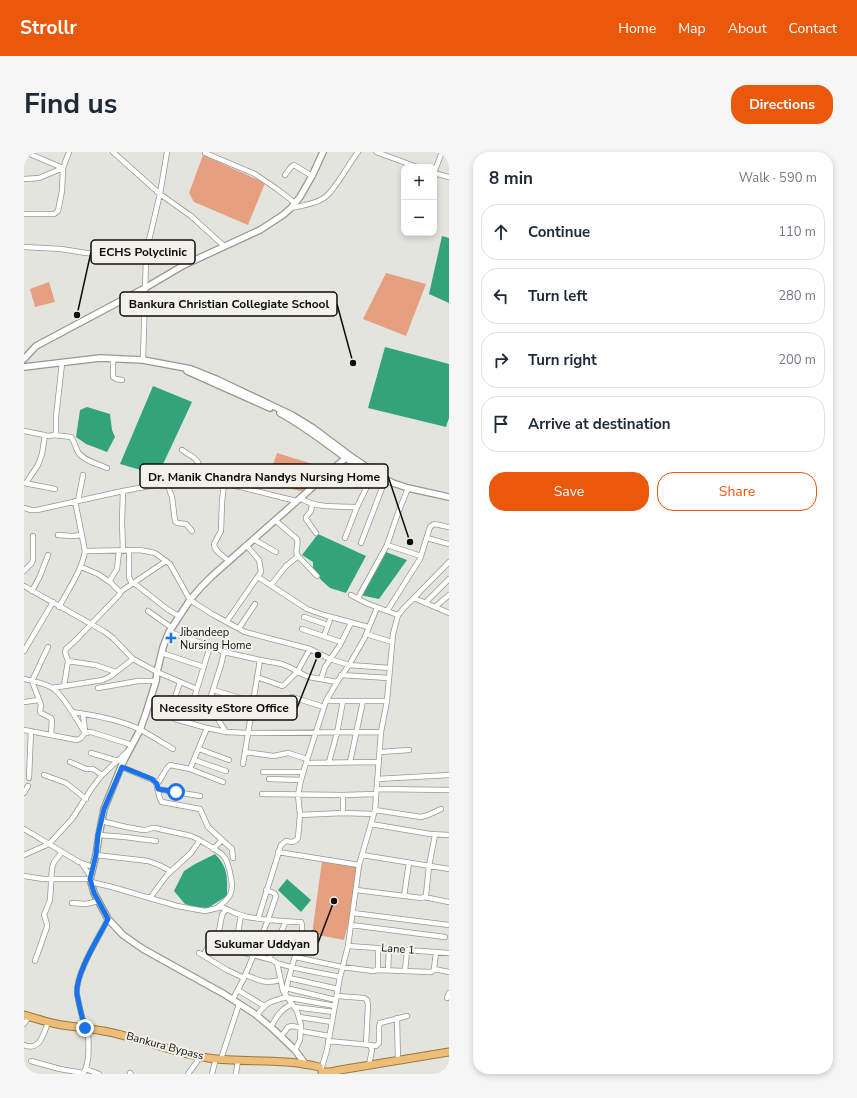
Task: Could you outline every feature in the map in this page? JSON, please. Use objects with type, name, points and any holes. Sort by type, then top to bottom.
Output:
[{"type":"highway","name":"Bankura Bypass","points":[[27,1016],[48,1022],[125,1036],[165,1048],[201,1056],[218,1059],[284,1061],[331,1072],[449,1052]]},
{"type":"street","points":[[25,152],[64,168]]},
{"type":"street","points":[[24,214],[54,214],[58,211],[62,192],[64,168],[69,152]]},
{"type":"street","points":[[113,152],[160,194],[191,216],[224,246]]},
{"type":"street","points":[[143,360],[146,258],[160,194],[167,152]]},
{"type":"street","points":[[24,359],[36,346],[145,288],[184,265],[260,230],[283,215],[300,197],[323,152]]},
{"type":"street","points":[[293,206],[319,201],[325,198],[333,189],[358,152]]},
{"type":"street","points":[[376,152],[409,164]]},
{"type":"street","points":[[437,165],[442,152]]},
{"type":"street","points":[[205,153],[260,177],[277,189],[293,206]]},
{"type":"street","points":[[285,175],[294,165],[312,176]]},
{"type":"street","points":[[24,178],[39,178],[64,168]]},
{"type":"street","points":[[437,174],[449,177]]},
{"type":"street","points":[[24,247],[61,249],[86,253],[118,254],[146,258]]},
{"type":"street","points":[[24,367],[100,358],[112,358],[143,360],[183,368],[190,373],[280,413],[307,429],[384,483],[449,501]]},
{"type":"street","points":[[112,358],[113,376],[116,379],[122,380]]},
{"type":"street","points":[[54,435],[57,430],[56,417],[62,362]]},
{"type":"street","points":[[24,431],[45,435],[71,437],[83,457],[107,468]]},
{"type":"street","points":[[45,435],[38,465],[25,483],[55,490]]},
{"type":"street","points":[[182,450],[198,461],[200,466],[198,479]]},
{"type":"street","points":[[347,457],[383,478],[407,489],[449,497]]},
{"type":"street","points":[[90,880],[96,855],[98,835],[106,802],[130,748],[140,730],[156,681],[162,653],[170,630],[190,600],[228,560],[347,457]]},
{"type":"street","points":[[59,607],[81,567],[84,558],[85,551],[77,501],[83,475]]},
{"type":"street","points":[[345,538],[357,507],[372,476]]},
{"type":"street","points":[[24,508],[37,510],[122,491],[187,479],[198,479],[224,484],[305,501],[312,504],[357,507]]},
{"type":"street","points":[[167,483],[172,497],[175,521],[177,523],[186,524],[192,531]]},
{"type":"street","points":[[361,543],[384,483]]},
{"type":"street","points":[[224,484],[221,531],[215,541],[214,546],[215,549],[228,560]]},
{"type":"street","points":[[358,598],[388,545],[407,489]]},
{"type":"street","points":[[122,491],[124,551],[130,577],[133,583],[166,609],[179,616]]},
{"type":"street","points":[[312,504],[311,511],[306,519],[316,533]]},
{"type":"street","points":[[275,520],[298,541],[296,552],[298,556],[317,576]]},
{"type":"street","points":[[387,611],[421,556],[430,526],[434,524],[449,527]]},
{"type":"street","points":[[58,535],[82,535]]},
{"type":"street","points":[[24,571],[33,560],[32,536]]},
{"type":"street","points":[[427,538],[449,544]]},
{"type":"street","points":[[253,539],[276,552]]},
{"type":"street","points":[[227,622],[262,570],[259,560],[246,545]]},
{"type":"street","points":[[388,545],[421,556]]},
{"type":"street","points":[[85,551],[140,550],[155,553],[170,564],[190,600],[212,614],[250,634],[310,649],[330,659],[349,665],[390,668]]},
{"type":"street","points":[[111,583],[111,578],[117,569],[124,551]]},
{"type":"street","points":[[32,591],[40,576],[48,555]]},
{"type":"street","points":[[271,585],[286,566],[298,556]]},
{"type":"street","points":[[64,686],[68,661],[66,648],[120,594],[120,592],[166,561]]},
{"type":"street","points":[[321,1070],[329,1039],[342,967],[348,946],[359,865],[375,812],[381,732],[388,701],[393,634],[398,615],[449,562]]},
{"type":"street","points":[[81,567],[98,574],[111,583],[120,592]]},
{"type":"street","points":[[258,577],[307,609],[368,627]]},
{"type":"street","points":[[425,603],[449,579]]},
{"type":"street","points":[[24,586],[113,638],[133,659],[157,672],[197,689]]},
{"type":"street","points":[[351,595],[377,608],[398,615]]},
{"type":"street","points":[[435,607],[449,595]]},
{"type":"street","points":[[414,598],[449,613]]},
{"type":"street","points":[[24,648],[53,602]]},
{"type":"street","points":[[239,628],[255,604]]},
{"type":"street","points":[[258,919],[281,845],[286,842],[297,841],[298,838],[300,815],[298,795],[301,780],[326,701],[349,665],[366,634],[377,608]]},
{"type":"street","points":[[148,611],[170,630],[224,652],[282,664],[304,675],[337,682]]},
{"type":"street","points":[[304,617],[328,626]]},
{"type":"street","points":[[324,636],[331,617]]},
{"type":"street","points":[[321,679],[323,672],[351,623]]},
{"type":"street","points":[[302,629],[341,642]]},
{"type":"street","points":[[366,634],[392,642]]},
{"type":"street","points":[[187,722],[210,646]]},
{"type":"street","points":[[48,647],[32,681],[41,705],[40,712],[52,720],[51,735]]},
{"type":"street","points":[[257,677],[282,686],[286,684],[297,672],[310,649]]},
{"type":"street","points":[[224,652],[210,703],[226,732]]},
{"type":"street","points":[[162,653],[204,667]]},
{"type":"street","points":[[52,688],[99,681],[107,678],[133,659]]},
{"type":"street","points":[[243,764],[260,660]]},
{"type":"street","points":[[68,661],[95,665],[116,672]]},
{"type":"street","points":[[342,675],[389,678]]},
{"type":"street","points":[[24,678],[52,688],[62,698],[85,733]]},
{"type":"street","points":[[98,688],[138,681],[156,681]]},
{"type":"street","points":[[180,682],[172,707],[173,717],[175,719],[207,728],[226,732],[248,734],[381,732]]},
{"type":"street","points":[[213,690],[253,702]]},
{"type":"street","points":[[292,697],[324,707]]},
{"type":"street","points":[[24,702],[39,700]]},
{"type":"street","points":[[150,700],[172,707]]},
{"type":"street","points":[[326,701],[388,701]]},
{"type":"street","points":[[329,762],[337,733],[343,701]]},
{"type":"street","points":[[350,762],[363,701]]},
{"type":"street","points":[[252,710],[270,715],[276,712],[285,712]]},
{"type":"street","points":[[72,712],[114,720],[140,730],[173,749]]},
{"type":"street","points":[[84,714],[85,733]]},
{"type":"street","points":[[190,769],[207,728]]},
{"type":"street","points":[[24,730],[77,740],[85,733],[91,732],[130,748]]},
{"type":"street","points":[[29,778],[31,731]]},
{"type":"street","points":[[24,855],[49,844],[72,819],[102,775],[130,748]]},
{"type":"street","points":[[199,749],[229,760]]},
{"type":"street","points":[[380,752],[409,750]]},
{"type":"street","points":[[245,752],[274,756],[290,753],[306,761],[379,762]]},
{"type":"street","points":[[91,753],[118,761]]},
{"type":"street","points":[[194,760],[226,771]]},
{"type":"street","points":[[70,762],[86,769],[93,769],[102,775]]},
{"type":"street","points":[[157,787],[170,764],[190,769],[223,782]]},
{"type":"street","points":[[122,767],[152,779],[157,787],[159,797],[162,802],[200,809],[208,827],[232,849],[233,858]]},
{"type":"street","points":[[263,772],[303,772]]},
{"type":"street","points":[[44,775],[66,783],[86,799]]},
{"type":"street","points":[[378,779],[449,775]]},
{"type":"street","points":[[269,779],[301,780]]},
{"type":"street","points":[[24,793],[28,786]]},
{"type":"street","points":[[157,787],[200,796]]},
{"type":"street","points":[[262,794],[343,795],[376,792],[449,790]]},
{"type":"street","points":[[343,795],[343,813]]},
{"type":"street","points":[[300,815],[375,812],[421,817],[441,809]]},
{"type":"street","points":[[101,821],[143,830],[155,828],[191,836],[214,849],[224,857],[232,883],[230,897],[217,908]]},
{"type":"street","points":[[371,824],[435,835],[449,835]]},
{"type":"street","points":[[24,829],[81,863],[93,867]]},
{"type":"street","points":[[98,835],[156,841]]},
{"type":"street","points":[[424,897],[426,895],[429,866],[435,835]]},
{"type":"street","points":[[150,898],[170,871],[191,853],[200,840]]},
{"type":"street","points":[[214,849],[222,840]]},
{"type":"street","points":[[35,961],[47,927],[44,915],[50,900],[53,866],[62,852]]},
{"type":"street","points":[[278,852],[359,865]]},
{"type":"street","points":[[362,854],[449,869]]},
{"type":"street","points":[[96,855],[148,861],[170,871]]},
{"type":"street","points":[[81,863],[108,919],[122,935],[136,945],[233,999],[271,1027],[295,1050],[306,1065]]},
{"type":"street","points":[[404,896],[409,863]]},
{"type":"street","points":[[24,876],[51,879],[90,880],[169,904],[200,911],[222,907],[235,913],[258,919],[300,922],[302,925],[302,931],[286,988],[287,997]]},
{"type":"street","points":[[233,999],[245,977],[276,896],[274,893],[266,890]]},
{"type":"street","points":[[356,890],[424,897],[449,902]]},
{"type":"street","points":[[72,903],[86,904],[98,901]]},
{"type":"street","points":[[226,908],[222,915],[219,931],[211,944],[201,954],[227,970],[245,977],[264,982],[280,980]]},
{"type":"street","points":[[353,913],[449,925]]},
{"type":"street","points":[[235,950],[241,915]]},
{"type":"street","points":[[84,1072],[88,1061],[86,1028],[77,994],[78,985],[84,965],[108,919]]},
{"type":"street","points":[[269,959],[286,921]]},
{"type":"street","points":[[351,925],[445,937]]},
{"type":"street","points":[[211,944],[269,959],[292,968],[316,971],[340,977]]},
{"type":"street","name":"Lane 1","points":[[348,946],[449,953]]},
{"type":"street","points":[[377,970],[378,948]]},
{"type":"street","points":[[388,948],[388,970]]},
{"type":"street","points":[[406,971],[407,950]]},
{"type":"street","points":[[434,969],[436,952]]},
{"type":"street","points":[[295,957],[342,967],[373,971],[388,970],[428,972],[433,971],[434,969],[449,972]]},
{"type":"street","points":[[277,963],[281,986],[299,1017],[301,1030],[300,1040],[295,1050]]},
{"type":"street","points":[[289,978],[338,989]]},
{"type":"street","points":[[286,988],[336,998],[364,998],[367,1000],[368,1045],[372,1050],[369,1065]]},
{"type":"street","points":[[238,990],[264,1006]]},
{"type":"street","points":[[257,1016],[264,1006],[287,997],[335,1006]]},
{"type":"street","points":[[212,1074],[240,1004]]},
{"type":"street","points":[[271,1027],[279,1013],[285,1008],[293,1005],[334,1012]]},
{"type":"street","points":[[24,1024],[27,1016]]},
{"type":"street","points":[[281,1037],[288,1027],[292,1026],[329,1039],[376,1046],[379,1043],[380,1023],[407,1016]]},
{"type":"street","points":[[299,1017],[332,1022]]},
{"type":"street","points":[[397,1018],[398,1060]]},
{"type":"street","points":[[24,1045],[32,1047],[38,1044],[48,1022]]},
{"type":"street","points":[[188,1074],[201,1056]]},
{"type":"street","points":[[236,1074],[238,1060]]},
{"type":"street","points":[[31,1061],[60,1069],[99,1074]]},
{"type":"shaded area","points":[[203,155],[265,183],[248,225],[194,202],[189,193]]},
{"type":"shaded area","points":[[442,236],[449,238],[449,303],[429,294]]},
{"type":"shaded area","points":[[386,273],[426,284],[406,336],[363,319]]},
{"type":"shaded area","points":[[49,282],[55,302],[35,307],[30,289]]},
{"type":"shaded area","points":[[385,347],[449,364],[449,418],[446,427],[368,408]]},
{"type":"shaded area","points":[[153,386],[192,402],[158,475],[120,464]]},
{"type":"shaded area","points":[[87,407],[110,414],[112,430],[115,437],[107,452],[86,444],[76,437],[80,410]]},
{"type":"shaded area","points":[[277,453],[319,466],[305,492],[267,483]]},
{"type":"shaded area","points":[[318,534],[366,556],[346,593],[330,588],[321,580],[313,569],[313,562],[302,555]]},
{"type":"shaded area","points":[[386,552],[407,560],[379,599],[360,595]]},
{"type":"shaded area","points":[[215,854],[220,859],[225,869],[227,879],[227,896],[208,908],[194,907],[185,904],[174,891],[184,871]]},
{"type":"shaded area","points":[[322,861],[357,867],[349,920],[344,940],[312,934]]},
{"type":"shaded area","points":[[287,879],[311,900],[301,912],[278,890]]},
{"type":"place","name":"ECHS Polyclinic","points":[[77,315]]},
{"type":"place","name":"Bankura Christian Collegiate School","points":[[353,363]]},
{"type":"place","name":"Dr. Manik Chandra Nandys Nursing Home","points":[[410,542]]},
{"type":"place","name":"Jibandeep Nursing Home","points":[[171,638]]},
{"type":"place","name":"Necessity eStore Office","points":[[318,655]]},
{"type":"place","name":"Sukumar Uddyan","points":[[334,901]]},
{"type":"route","points":[[85,1028],[77,994],[84,965],[108,919],[94,893],[90,879],[96,855],[101,821],[111,790],[122,767],[152,779],[157,784],[158,789],[176,792]]}]
